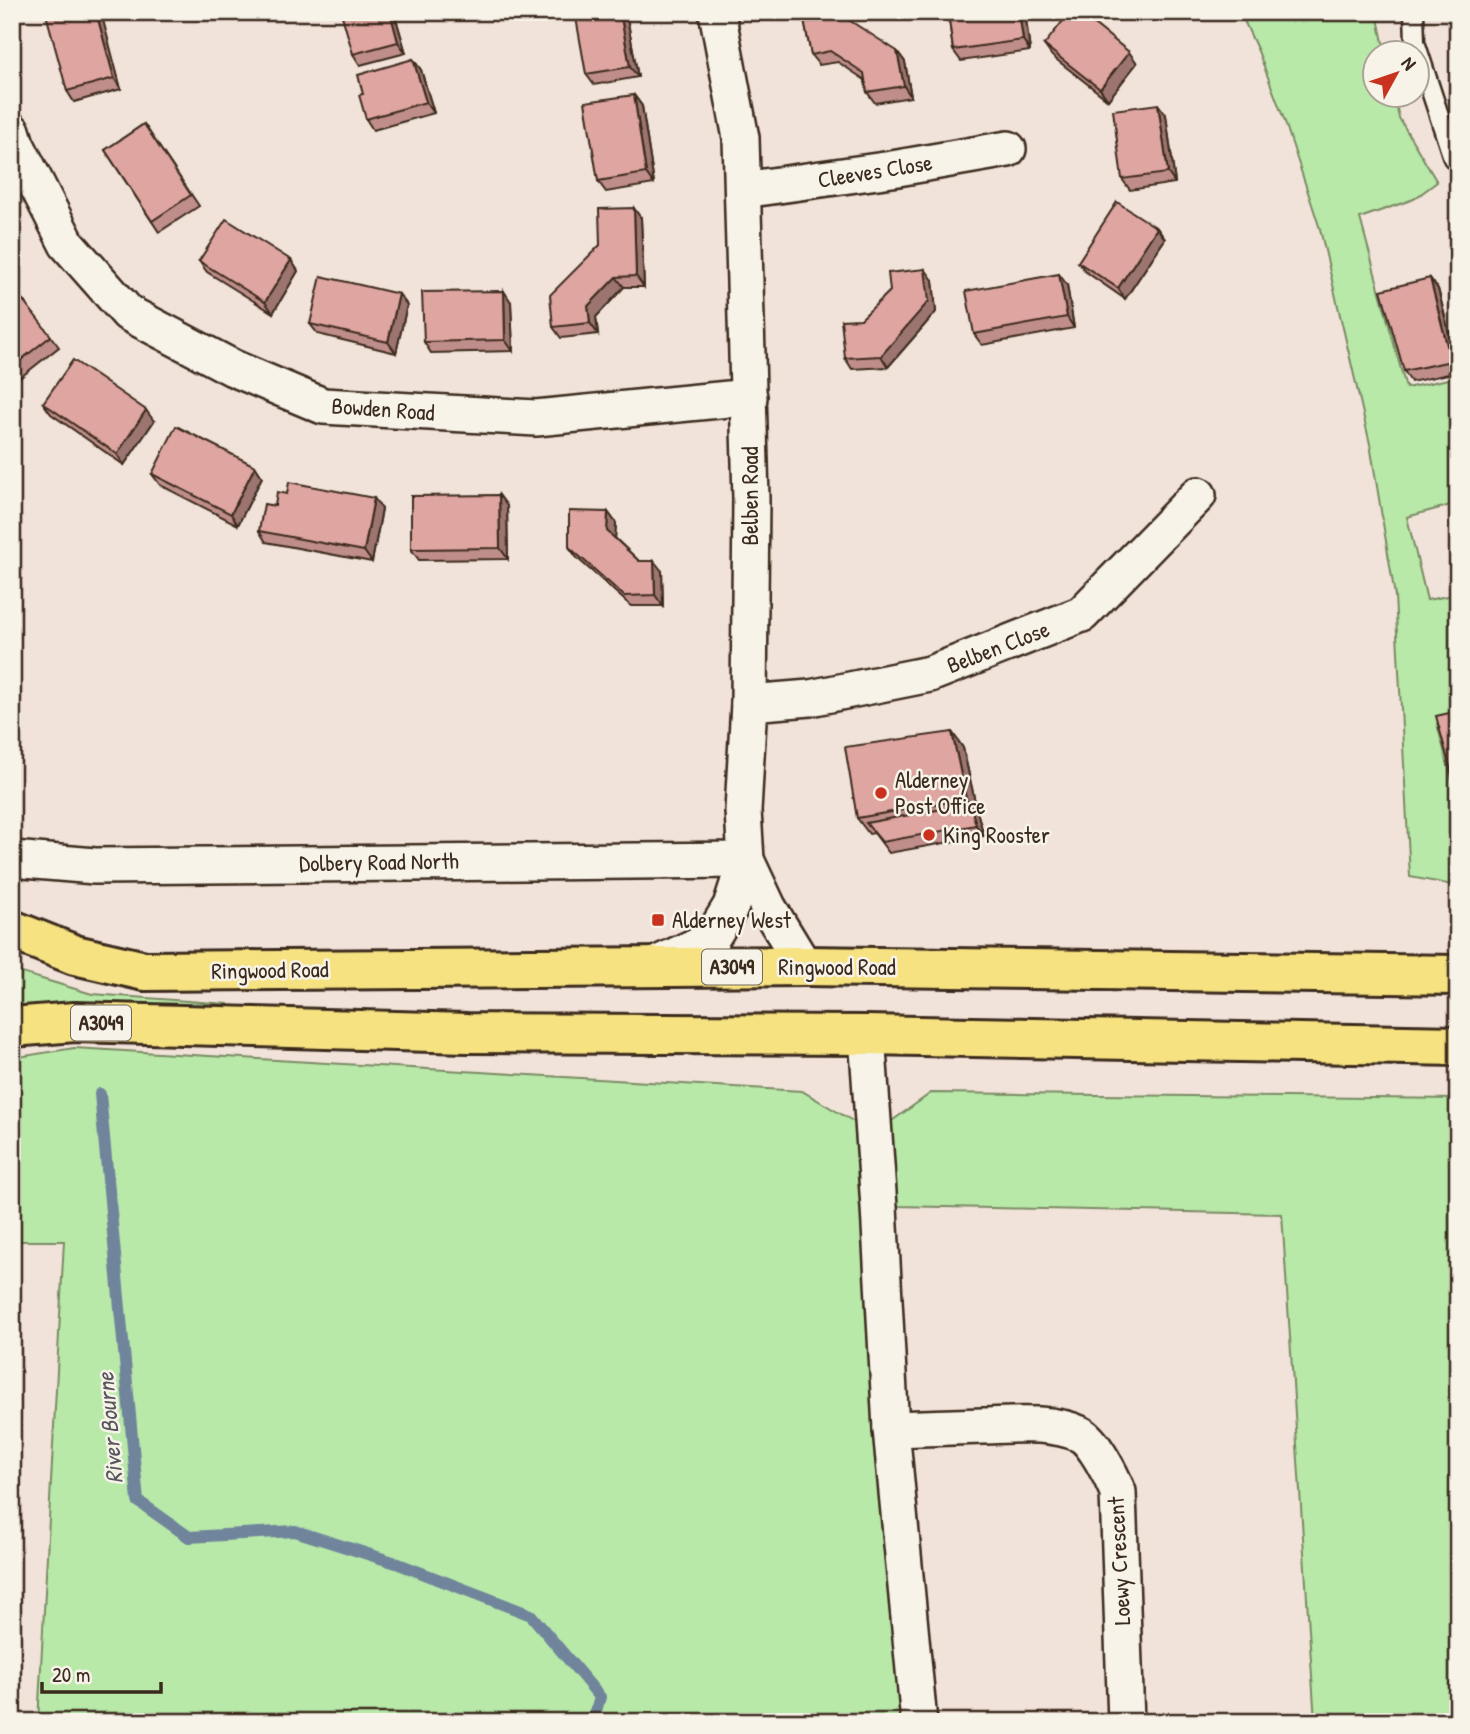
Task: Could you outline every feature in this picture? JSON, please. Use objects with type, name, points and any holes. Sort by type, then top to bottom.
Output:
[{"type":"highway","name":"Ringwood Road","points":[[12,930],[75,955],[145,971],[804,966],[1458,975]]},
{"type":"highway","name":"A3049","points":[[12,1027],[75,1023],[467,1033],[867,1035],[1458,1046]]},
{"type":"street","name":"Belben Road","points":[[717,12],[741,138],[743,190],[751,499],[749,703],[743,811],[746,860],[768,907],[804,966]]},
{"type":"street","name":"Bowden Road","points":[[12,131],[67,244],[128,313],[233,368],[323,406],[536,418],[749,397]]},
{"type":"street","name":"Cleeves Close","points":[[743,190],[1008,149]]},
{"type":"street","name":"Belben Close","points":[[749,703],[810,698],[930,674],[1082,614],[1198,495]]},
{"type":"street","name":"Dolbery Road North","points":[[12,859],[95,866],[746,860]]},
{"type":"street","points":[[651,967],[711,939],[732,906],[746,860]]},
{"type":"street","points":[[867,1035],[891,1429],[919,1722]]},
{"type":"street","name":"Loewy Crescent","points":[[891,1429],[1020,1425],[1056,1427],[1082,1435],[1099,1455],[1118,1492],[1126,1722]]},
{"type":"lane","points":[[1414,12],[1415,42],[1453,158],[1458,164]]},
{"type":"green space","points":[[1240,12],[1378,12],[1382,38],[1362,38],[1362,108],[1397,108],[1399,118],[1437,182],[1414,199],[1360,218],[1406,388],[1458,377],[1458,503],[1407,517],[1427,600],[1458,594],[1458,718],[1437,724],[1458,803],[1458,886],[1410,877],[1395,596],[1370,444],[1320,229],[1285,122]]},
{"type":"green space","points":[[12,970],[92,994],[228,1004],[230,1011],[12,1015]]},
{"type":"green space","points":[[74,1048],[802,1091],[873,1133],[919,1722],[38,1722],[64,1241],[12,1241],[12,1058]]},
{"type":"green space","points":[[931,1093],[1458,1099],[1458,1722],[1315,1722],[1282,1214],[897,1206],[889,1123]]},
{"type":"building","points":[[96,12],[114,78],[67,91],[46,14]]},
{"type":"building","points":[[341,12],[390,12],[398,42],[353,54]]},
{"type":"building","points":[[575,12],[620,12],[630,67],[586,74]]},
{"type":"building","points":[[948,12],[1019,12],[1023,40],[953,50]]},
{"type":"building","points":[[1070,12],[1079,12],[1129,52],[1100,89],[1044,45]]},
{"type":"building","points":[[838,13],[897,51],[904,86],[867,92],[864,73],[830,51],[811,55],[804,20]]},
{"type":"building","points":[[413,59],[426,102],[366,119],[359,95],[363,94],[358,75]]},
{"type":"building","points":[[634,95],[646,173],[598,181],[585,102]]},
{"type":"building","points":[[1158,104],[1168,173],[1122,179],[1113,110]]},
{"type":"building","points":[[144,124],[191,195],[152,221],[105,150]]},
{"type":"building","points":[[1117,202],[1157,228],[1118,288],[1078,262]]},
{"type":"building","points":[[634,208],[636,276],[616,277],[588,306],[590,323],[553,327],[550,295],[600,245],[599,209]]},
{"type":"building","points":[[226,219],[291,260],[265,302],[199,261]]},
{"type":"building","points":[[925,269],[929,301],[881,356],[845,358],[841,320],[861,319],[890,291],[888,273]]},
{"type":"building","points":[[1059,274],[1067,317],[974,334],[966,291]]},
{"type":"building","points":[[321,276],[399,294],[388,342],[310,324]]},
{"type":"building","points":[[1430,278],[1451,361],[1404,371],[1381,290]]},
{"type":"building","points":[[12,286],[51,336],[12,367]]},
{"type":"building","points":[[504,291],[505,340],[424,342],[422,292]]},
{"type":"building","points":[[73,360],[146,410],[117,454],[43,403]]},
{"type":"building","points":[[176,426],[255,466],[231,514],[152,474]]},
{"type":"building","points":[[289,482],[374,498],[364,551],[259,531],[264,504],[275,506],[277,492],[287,494]]},
{"type":"building","points":[[499,495],[500,548],[411,549],[411,496]]},
{"type":"building","points":[[569,511],[608,512],[607,531],[639,561],[654,561],[655,595],[624,596],[569,547]]},
{"type":"building","points":[[1458,711],[1458,781],[1454,782],[1436,716]]},
{"type":"building","points":[[952,732],[966,799],[857,818],[845,747]]},
{"type":"building","points":[[970,804],[976,825],[882,842],[866,823]]},
{"type":"waterway","name":"River Bourne","points":[[100,1094],[138,1501],[189,1537],[295,1531],[396,1563],[531,1615],[600,1697],[593,1722]]},
{"type":"place","name":"Alderney Post Office","points":[[881,793]]},
{"type":"place","name":"King Rooster","points":[[929,835]]},
{"type":"place","name":"Alderney West","points":[[658,920]]}]
